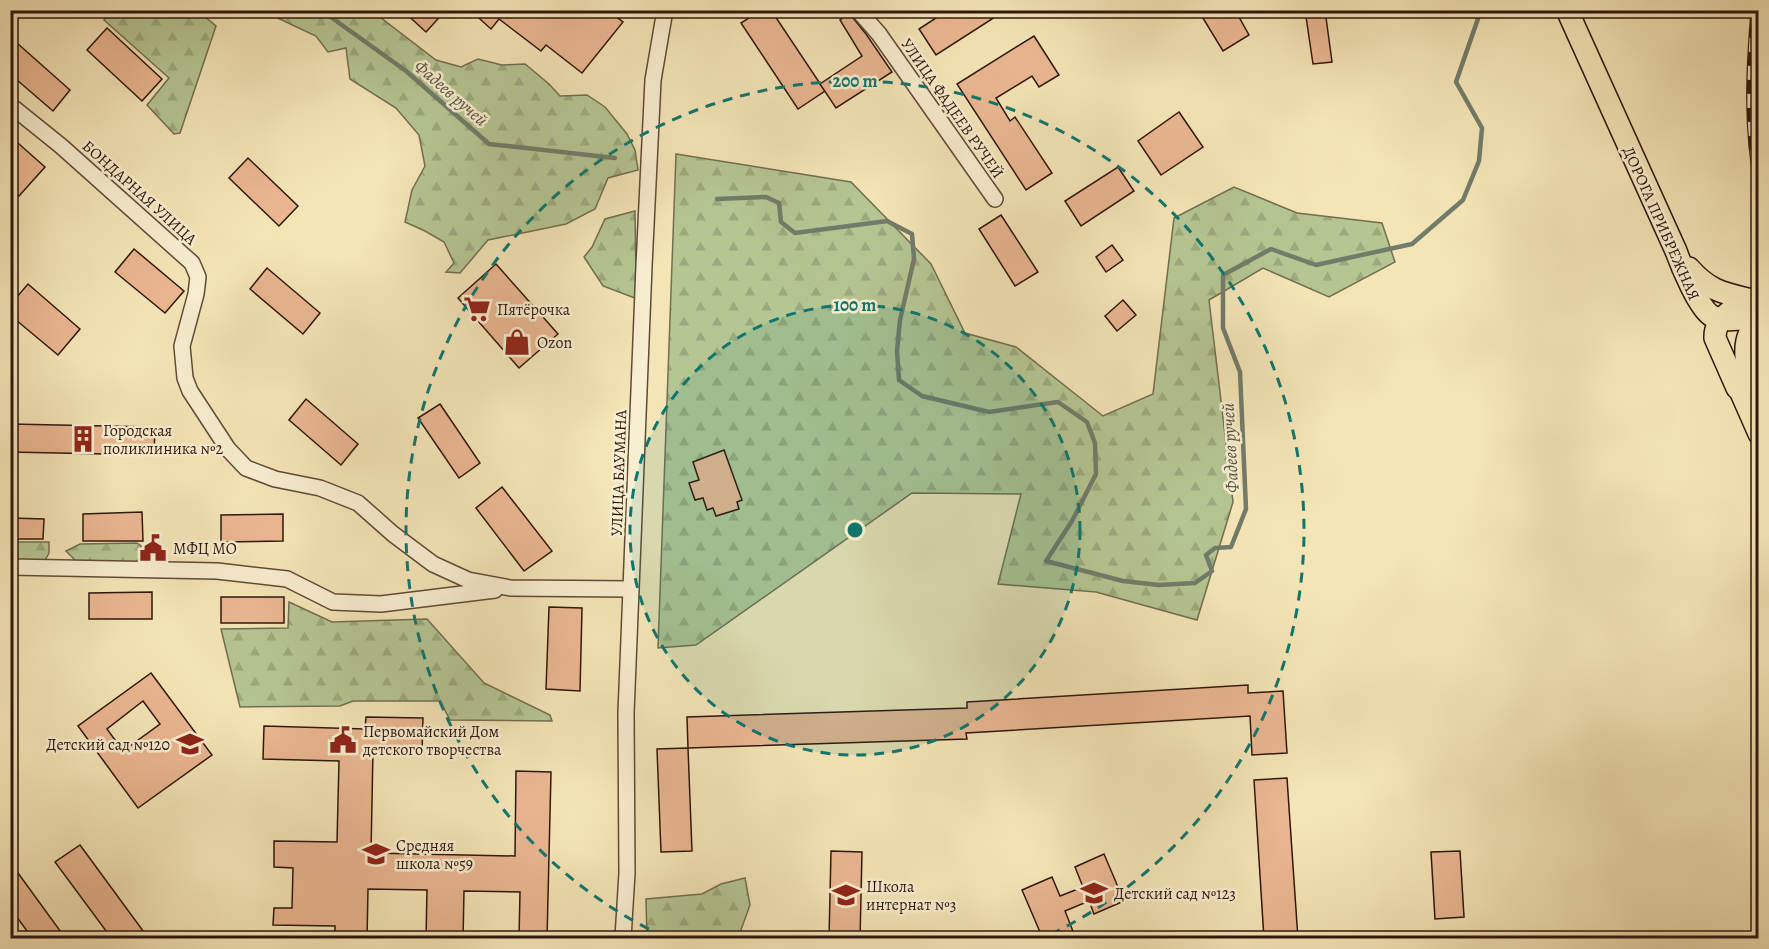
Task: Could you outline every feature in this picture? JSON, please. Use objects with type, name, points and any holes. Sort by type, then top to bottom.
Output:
[{"type":"highway","name":"ДОРОГА ПРИБРЕЖНАЯ","points":[[1567,10],[1676,251],[1684,274]]},
{"type":"highway","points":[[1676,251],[1707,286],[1757,309]]},
{"type":"highway","points":[[1684,274],[1707,311],[1713,316],[1722,318],[1757,309]]},
{"type":"highway","points":[[1722,318],[1715,329],[1715,338],[1737,388]]},
{"type":"main road","name":"ДОРОГА ПРИБРЕЖНАЯ","points":[[1684,274],[1758,435]]},
{"type":"main road","points":[[1757,309],[1748,332],[1745,361],[1748,383],[1758,406]]},
{"type":"street","name":"УЛИЦА БАУМАНА","points":[[623,939],[627,873],[626,713],[644,266],[653,80],[665,10]]},
{"type":"street","name":"УЛИЦА ФАДЕЕВ РУЧЕЙ","points":[[858,10],[879,34],[995,199]]},
{"type":"street","name":"БОНДАРНАЯ УЛИЦА","points":[[10,105],[61,146],[192,263],[198,277],[196,294],[182,346],[185,378],[190,391],[228,449],[246,468],[275,479],[320,488],[358,503],[393,534],[433,564],[468,580],[510,588],[631,589]]},
{"type":"street","points":[[10,567],[217,571],[287,579],[333,602],[381,604],[510,588]]},
{"type":"green space","points":[[114,11],[198,11],[216,26],[180,133],[174,134],[147,105],[169,78],[104,20]]},
{"type":"green space","points":[[269,11],[372,11],[436,60],[461,67],[478,59],[502,65],[525,64],[560,96],[587,95],[605,107],[627,134],[635,150],[638,170],[608,178],[595,209],[566,224],[488,240],[460,273],[446,272],[454,263],[444,242],[405,222],[412,190],[425,166],[419,135],[396,108],[350,79],[346,48],[328,52],[316,36],[271,15]]},
{"type":"green space","points":[[676,154],[851,182],[931,264],[965,333],[1016,347],[1103,416],[1153,394],[1174,218],[1234,187],[1297,213],[1382,223],[1395,262],[1329,297],[1263,268],[1209,300],[1233,502],[1197,620],[1096,592],[998,584],[1021,494],[912,493],[696,645],[658,648]]},
{"type":"green space","points":[[635,211],[636,275],[640,300],[603,286],[584,257],[592,247],[605,219]]},
{"type":"green space","points":[[11,542],[49,542],[49,553],[44,562],[11,562]]},
{"type":"green space","points":[[137,543],[143,547],[140,557],[134,564],[79,564],[66,551],[80,544]]},
{"type":"green space","points":[[289,602],[332,622],[427,619],[484,683],[550,715],[552,721],[450,720],[440,701],[353,701],[340,706],[240,707],[221,629],[288,628]]},
{"type":"green space","points":[[745,878],[750,905],[738,938],[647,938],[646,899],[702,894],[721,884]]},
{"type":"building","points":[[402,10],[446,10],[426,32]]},
{"type":"building","points":[[470,10],[607,10],[623,22],[582,73],[546,45],[541,51],[499,19],[491,29]]},
{"type":"building","points":[[761,10],[771,10],[825,91],[798,109],[741,23]]},
{"type":"building","points":[[948,10],[1006,10],[936,55],[919,29]]},
{"type":"building","points":[[1198,10],[1235,10],[1249,35],[1223,51]]},
{"type":"building","points":[[1305,10],[1325,10],[1332,62],[1313,64]]},
{"type":"building","points":[[849,13],[892,72],[836,108],[820,84],[862,56],[840,20]]},
{"type":"building","points":[[107,28],[162,79],[142,101],[87,50]]},
{"type":"building","points":[[1034,36],[1059,75],[1039,87],[1032,76],[996,98],[1010,121],[1015,117],[1052,173],[1026,190],[957,84]]},
{"type":"building","points":[[17,43],[70,90],[53,111],[10,74],[10,52]]},
{"type":"building","points":[[1179,112],[1203,147],[1161,175],[1138,141]]},
{"type":"building","points":[[10,136],[45,167],[19,196],[10,189]]},
{"type":"building","points":[[248,158],[298,206],[279,226],[229,178]]},
{"type":"building","points":[[1118,167],[1134,191],[1081,226],[1065,201]]},
{"type":"building","points":[[1001,215],[1038,272],[1015,286],[979,229]]},
{"type":"building","points":[[1112,245],[1123,260],[1106,272],[1096,257]]},
{"type":"building","points":[[134,249],[184,291],[165,313],[115,272]]},
{"type":"building","points":[[496,264],[558,334],[519,368],[458,298]]},
{"type":"building","points":[[267,268],[320,313],[303,334],[250,289]]},
{"type":"building","points":[[28,284],[80,329],[58,355],[10,315],[10,305]]},
{"type":"building","points":[[1123,300],[1136,315],[1117,331],[1105,316]]},
{"type":"building","points":[[306,399],[358,444],[341,465],[289,420]]},
{"type":"building","points":[[440,404],[480,463],[459,478],[418,418]]},
{"type":"building","name":"Городская поликлиника №2","points":[[10,424],[155,427],[154,455],[10,452]]},
{"type":"building","points":[[724,450],[742,500],[737,502],[739,509],[716,516],[713,508],[707,510],[703,498],[695,500],[689,483],[699,480],[693,462]]},
{"type":"building","points":[[502,487],[552,551],[524,571],[476,508]]},
{"type":"building","points":[[142,512],[143,541],[83,541],[83,514]]},
{"type":"building","points":[[283,514],[283,541],[221,542],[221,515]]},
{"type":"building","points":[[10,518],[44,519],[43,539],[10,539]]},
{"type":"building","points":[[152,592],[152,619],[89,619],[89,593]]},
{"type":"building","points":[[221,597],[284,597],[284,623],[221,623]]},
{"type":"building","points":[[549,607],[582,608],[580,691],[546,689]]},
{"type":"building","name":"Детский сад №120","points":[[151,673],[212,755],[138,808],[78,726]],"holes":[[[143,701],[160,724],[123,751],[107,729]]]},
{"type":"building","points":[[1248,685],[1248,693],[1283,691],[1287,753],[1252,755],[1250,716],[966,733],[967,739],[688,748],[687,717],[967,708],[967,702]]},
{"type":"building","name":"Средняя школа №59","points":[[366,717],[423,718],[422,752],[373,751],[371,853],[515,856],[516,771],[551,772],[547,939],[519,939],[520,892],[464,891],[463,939],[426,939],[427,890],[368,889],[367,939],[335,939],[335,926],[273,925],[274,908],[292,908],[293,868],[274,867],[274,841],[337,842],[339,761],[263,759],[264,726],[365,729]]},
{"type":"building","points":[[688,748],[692,851],[661,852],[657,749]]},
{"type":"building","points":[[1287,778],[1298,939],[1264,939],[1254,780]]},
{"type":"building","points":[[80,845],[149,939],[112,939],[55,862]]},
{"type":"building","name":"Школа интернат №3","points":[[831,851],[862,852],[860,939],[829,939]]},
{"type":"building","points":[[1460,851],[1464,917],[1435,919],[1431,852]]},
{"type":"building","name":"Детский сад №123","points":[[1104,854],[1124,901],[1094,914],[1089,901],[1065,911],[1076,939],[1043,939],[1022,890],[1052,877],[1060,896],[1083,887],[1075,867]]},
{"type":"building","points":[[10,862],[66,939],[33,939],[10,908]]},
{"type":"waterway","name":"Фадеев ручей","points":[[321,10],[406,71],[489,144],[615,158]]},
{"type":"waterway","name":"Фадеев ручей","points":[[717,199],[766,197],[779,203],[781,222],[795,233],[887,221],[912,234],[914,259],[900,320],[897,351],[899,380],[922,396],[989,412],[1058,402],[1087,422],[1095,443],[1096,474],[1072,521],[1046,561],[1123,581],[1159,585],[1195,583],[1212,571],[1206,555],[1215,548],[1231,547],[1246,509],[1240,372],[1223,328],[1223,275],[1271,249],[1316,265],[1412,244],[1463,200],[1479,161],[1482,128],[1456,82],[1481,10]]},
{"type":"railway","points":[[1754,10],[1750,121],[1758,187]]},
{"type":"place","name":"Пятёрочка","points":[[477,309]]},
{"type":"place","name":"Ozon","points":[[517,342]]},
{"type":"place","name":"Городская поликлиника №2","points":[[83,439]]},
{"type":"place","name":"МФЦ МО","points":[[153,548]]},
{"type":"place","name":"Первомайский Дом детского творчества","points":[[343,740]]},
{"type":"place","name":"Детский сад №120","points":[[190,744]]},
{"type":"place","name":"Средняя школа №59","points":[[376,854]]},
{"type":"place","name":"Детский сад №123","points":[[1094,893]]},
{"type":"place","name":"Школа интернат №3","points":[[846,895]]}]
